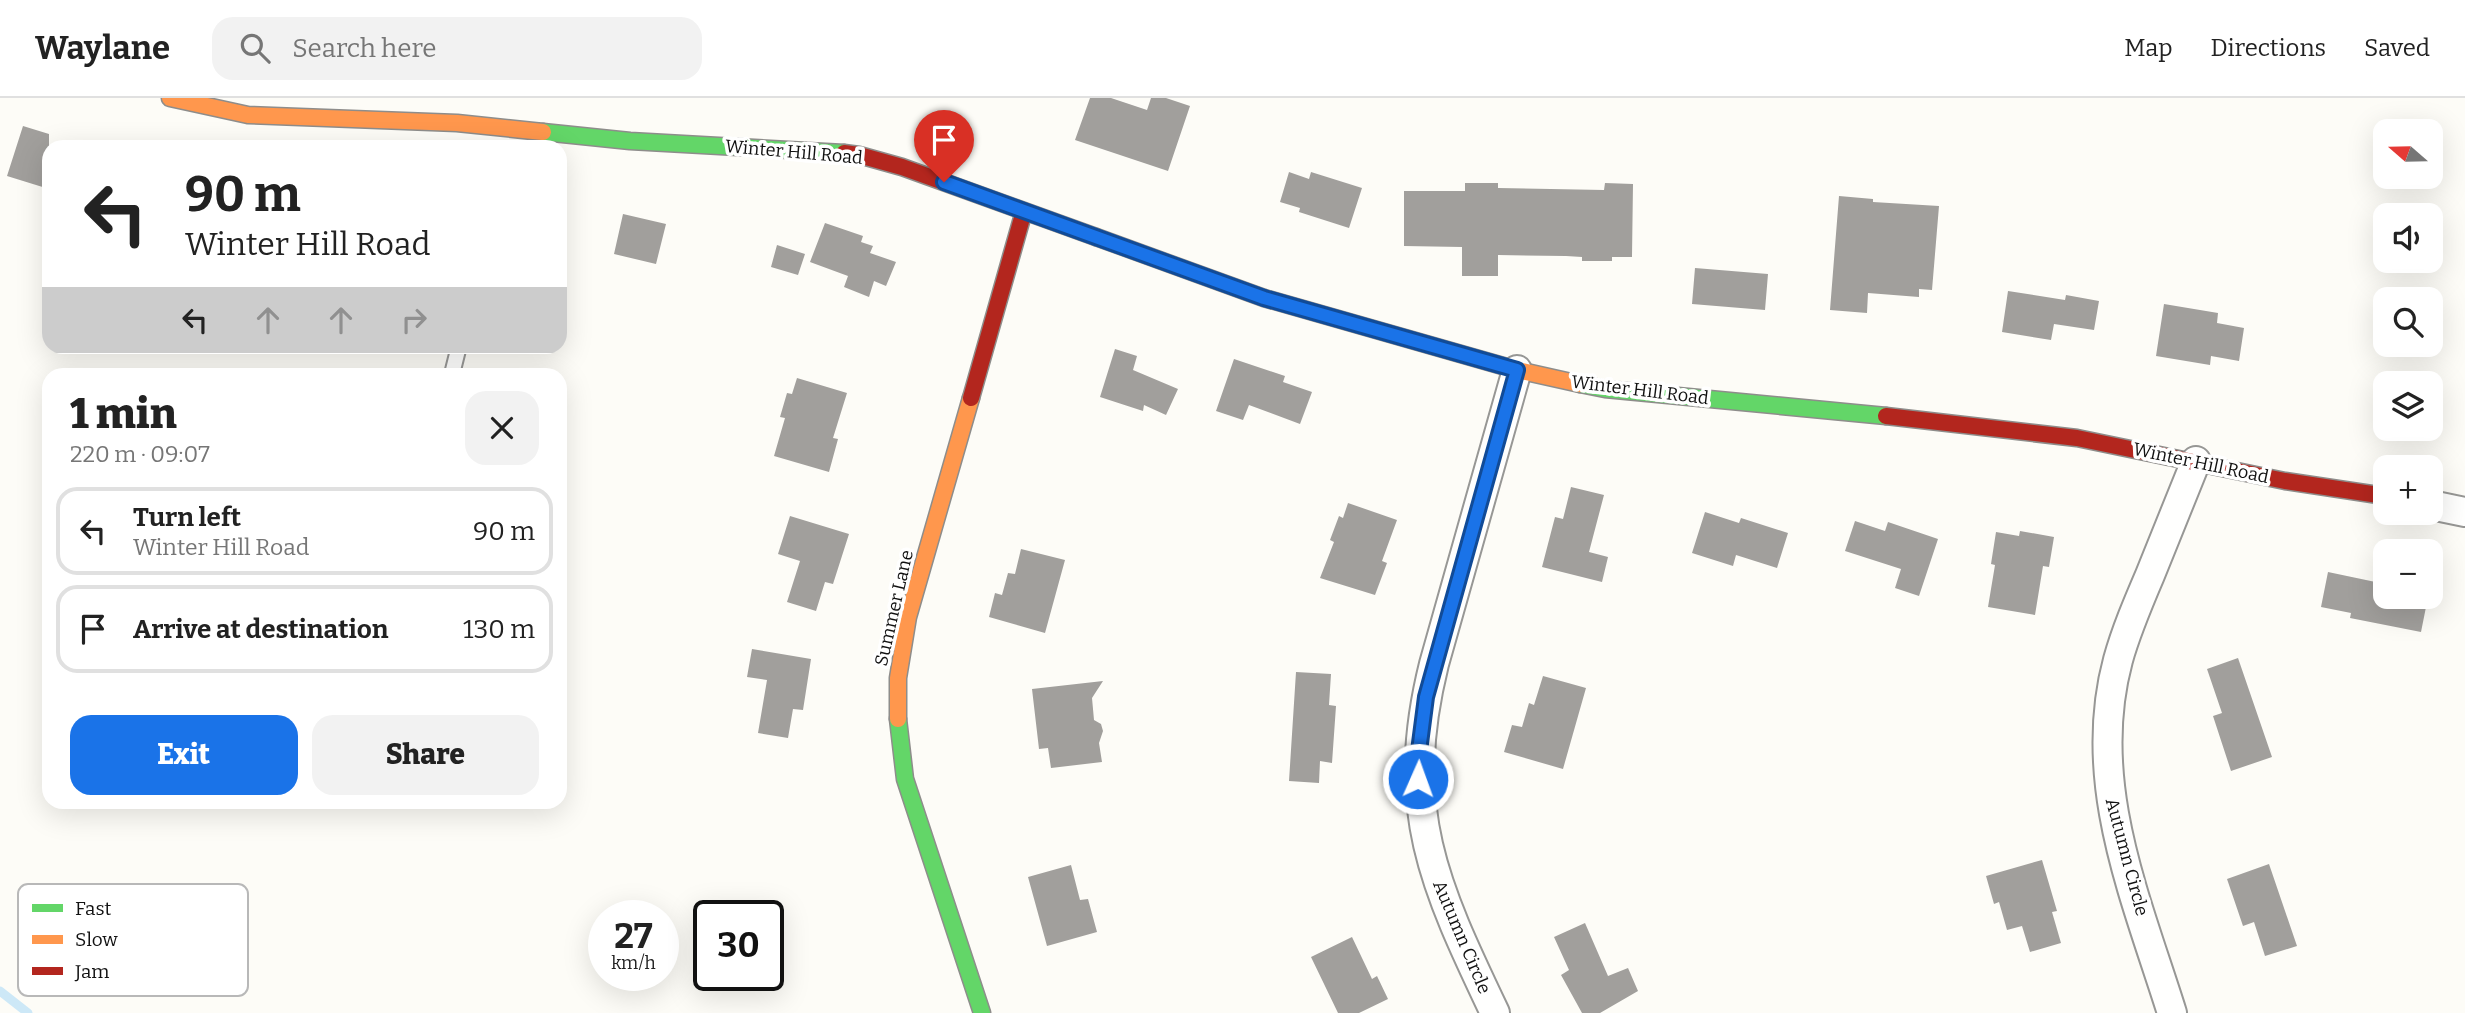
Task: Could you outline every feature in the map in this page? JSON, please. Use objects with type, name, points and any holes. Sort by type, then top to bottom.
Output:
[{"type":"street","name":"Winter Hill Road","points":[[170,98],[248,115],[630,141],[811,150],[859,156],[902,167],[1264,298],[1517,370],[1605,389],[2077,438],[2285,481],[2373,494]]},
{"type":"street","name":"Summer Lane","points":[[982,1013],[905,779],[897,725],[898,670],[908,617],[1024,211]]},
{"type":"street","name":"Autumn Circle","points":[[1495,1013],[1448,911],[1431,860],[1420,806],[1419,751],[1426,697],[1434,664],[1517,370]]},
{"type":"street","name":"Autumn Circle","points":[[2172,1013],[2115,828],[2108,772],[2107,727],[2115,671],[2125,637],[2196,461]]},
{"type":"street","points":[[2443,507],[2465,512]]},
{"type":"building","points":[[1090,98],[1111,98],[1147,110],[1151,98],[1166,98],[1190,106],[1168,171],[1075,140]]},
{"type":"building","points":[[23,126],[49,134],[49,140],[42,140],[42,187],[7,176]]},
{"type":"building","points":[[1289,172],[1309,179],[1311,172],[1362,188],[1349,228],[1299,212],[1300,208],[1280,202]]},
{"type":"building","points":[[1465,183],[1498,183],[1498,188],[1604,190],[1605,183],[1633,184],[1632,257],[1612,257],[1612,261],[1582,261],[1582,257],[1498,255],[1498,276],[1462,276],[1462,247],[1404,246],[1404,191],[1465,191]]},
{"type":"building","points":[[1839,196],[1873,199],[1873,202],[1939,206],[1932,290],[1919,289],[1919,297],[1868,293],[1867,313],[1830,310]]},
{"type":"building","points":[[623,214],[666,224],[656,264],[614,254]]},
{"type":"building","points":[[825,223],[863,236],[861,242],[873,246],[870,253],[896,262],[886,286],[874,281],[869,297],[844,287],[848,276],[810,262]]},
{"type":"building","points":[[777,245],[805,254],[798,275],[771,267]]},
{"type":"building","points":[[1695,268],[1768,274],[1765,310],[1692,304]]},
{"type":"building","points":[[2008,291],[2065,300],[2066,295],[2099,301],[2094,330],[2054,324],[2051,340],[2002,332]]},
{"type":"building","points":[[2164,304],[2218,313],[2217,323],[2244,328],[2239,361],[2211,356],[2210,365],[2156,356]]},
{"type":"building","points":[[1115,349],[1137,356],[1133,370],[1178,389],[1166,415],[1144,405],[1143,411],[1100,397]]},
{"type":"building","points":[[1234,359],[1285,376],[1283,382],[1312,392],[1300,424],[1249,405],[1243,420],[1216,411]]},
{"type":"building","points":[[797,378],[847,393],[833,438],[838,439],[829,472],[774,456],[785,418],[780,417],[787,393],[792,394]]},
{"type":"building","points":[[1571,487],[1604,495],[1589,552],[1608,557],[1602,582],[1542,567],[1555,517],[1563,519]]},
{"type":"building","points":[[1348,503],[1397,520],[1382,561],[1387,563],[1375,595],[1320,578],[1334,542],[1330,540],[1339,516],[1343,518]]},
{"type":"building","points":[[1705,512],[1739,523],[1741,518],[1788,533],[1777,568],[1736,555],[1733,566],[1692,553]]},
{"type":"building","points":[[790,516],[849,534],[833,584],[825,582],[816,611],[787,602],[800,561],[778,554]]},
{"type":"building","points":[[1855,521],[1885,531],[1888,522],[1938,539],[1919,596],[1895,588],[1901,569],[1845,551]]},
{"type":"building","points":[[2020,531],[2054,537],[2049,567],[2043,566],[2035,615],[1988,607],[1995,565],[1991,564],[1996,532],[2019,536]]},
{"type":"building","points":[[1021,549],[1065,560],[1045,633],[989,617],[995,593],[1002,595],[1008,573],[1015,574]]},
{"type":"building","points":[[2328,572],[2373,581],[2373,609],[2426,609],[2421,632],[2350,618],[2351,613],[2321,607]]},
{"type":"building","points":[[752,649],[811,659],[803,710],[793,709],[788,738],[758,733],[767,680],[747,677]]},
{"type":"building","points":[[2238,658],[2272,757],[2231,771],[2213,716],[2222,713],[2207,669]]},
{"type":"building","points":[[1296,672],[1331,674],[1329,705],[1336,706],[1332,763],[1320,761],[1319,783],[1289,781]]},
{"type":"building","points":[[1543,676],[1586,688],[1563,769],[1504,752],[1512,725],[1522,727],[1529,703],[1534,705]]},
{"type":"building","points":[[1103,681],[1092,698],[1094,720],[1101,724],[1103,731],[1099,743],[1102,762],[1051,768],[1048,748],[1039,749],[1032,689]]},
{"type":"building","points":[[2042,860],[2057,911],[2052,912],[2061,943],[2030,952],[2022,926],[2007,930],[1999,902],[1994,904],[1986,876]]},
{"type":"building","points":[[2269,864],[2297,946],[2265,956],[2254,922],[2243,926],[2227,879]]},
{"type":"building","points":[[1071,865],[1080,900],[1088,899],[1097,932],[1047,946],[1028,877]]},
{"type":"building","points":[[1585,923],[1608,976],[1628,968],[1638,991],[1600,1013],[1582,1013],[1561,975],[1569,970],[1554,937]]},
{"type":"building","points":[[1352,937],[1372,979],[1377,976],[1388,999],[1359,1013],[1338,1013],[1311,957]]},
{"type":"waterway","points":[[0,991],[28,1013]]},
{"type":"traffic: fast","points":[[543,132],[630,141],[844,153]]},
{"type":"traffic: fast","points":[[1580,384],[1605,389],[1886,416]]},
{"type":"traffic: fast","points":[[898,719],[905,779],[982,1013]]},
{"type":"traffic: slow","points":[[170,98],[248,115],[457,123],[543,132]]},
{"type":"traffic: slow","points":[[1096,237],[1264,298],[1517,370],[1580,384]]},
{"type":"traffic: slow","points":[[898,719],[898,678],[908,617],[971,398]]},
{"type":"traffic: jam","points":[[844,153],[902,167],[1096,237]]},
{"type":"traffic: jam","points":[[971,398],[1024,211]]},
{"type":"traffic: jam","points":[[1886,416],[2077,438],[2285,481],[2373,494]]},
{"type":"route","points":[[944,182],[1264,298],[1517,370],[1426,697],[1418,779]]}]
